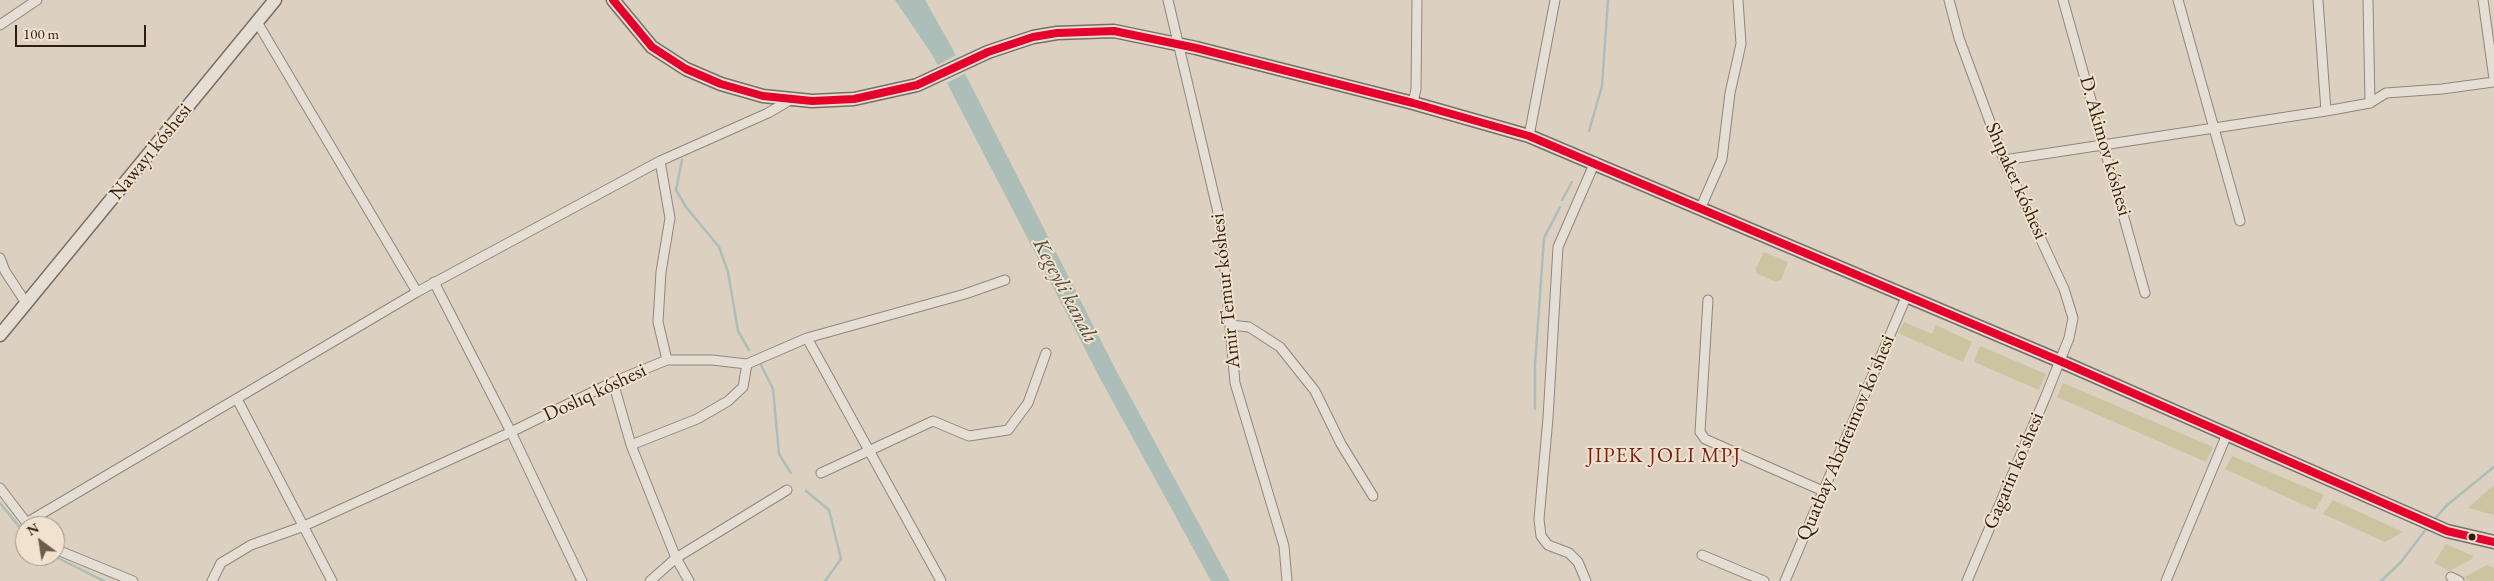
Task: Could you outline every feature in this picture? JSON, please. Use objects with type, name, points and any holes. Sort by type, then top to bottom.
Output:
[{"type":"main road","name":"Nawayı kóshesi","points":[[0,335],[275,0]]},
{"type":"main road","points":[[613,0],[652,47],[686,70],[721,84],[763,96],[812,101],[854,99],[932,80],[971,59],[1033,37],[1057,33],[1114,32],[1179,44],[1413,103],[1530,136],[2060,361],[2447,531],[2492,542]]},
{"type":"street","points":[[0,25],[37,0]]},
{"type":"street","name":"Amir Temur kóshesi","points":[[1168,0],[1222,225],[1235,383],[1284,546],[1287,581]]},
{"type":"street","points":[[1413,103],[1416,89],[1417,0]]},
{"type":"street","points":[[1530,136],[1555,0]]},
{"type":"street","points":[[1701,207],[1722,160],[1730,93],[1740,44],[1738,0]]},
{"type":"street","name":"Shıpaker kóshesi","points":[[1949,0],[1959,38],[2004,160],[2064,289],[2073,318],[2069,338],[2060,361]]},
{"type":"street","name":"D. Akimov kóshesi","points":[[2063,0],[2146,293]]},
{"type":"street","points":[[2178,0],[2212,128],[2240,222]]},
{"type":"street","points":[[2318,0],[2326,111]]},
{"type":"street","points":[[2368,0],[2370,103]]},
{"type":"street","points":[[2004,160],[2326,111],[2370,103],[2386,94],[2442,90],[2494,80],[2483,0]]},
{"type":"street","points":[[257,22],[417,292]]},
{"type":"street","points":[[43,516],[237,398],[434,282],[561,212],[660,161],[759,117],[792,99]]},
{"type":"street","points":[[660,161],[670,218],[661,272],[658,322],[667,360]]},
{"type":"street","points":[[1586,581],[1578,562],[1568,553],[1548,545],[1541,536],[1539,519],[1548,418],[1558,248],[1595,162]]},
{"type":"street","points":[[0,258],[5,271],[26,303]]},
{"type":"street","name":"Doslıq kóshesi","points":[[212,581],[221,563],[251,545],[304,526],[511,432],[612,382],[667,360],[712,360],[747,364],[807,338],[964,294],[1005,280]]},
{"type":"street","points":[[434,282],[511,432],[582,581]]},
{"type":"street","name":"Quatbay Abdreimov ko'shesi","points":[[1785,581],[1907,296]]},
{"type":"street","points":[[1708,300],[1700,432],[1705,440],[1824,491]]},
{"type":"street","points":[[1230,325],[1249,327],[1280,347],[1315,391],[1341,444],[1373,496]]},
{"type":"street","points":[[807,338],[870,449],[941,581]]},
{"type":"street","points":[[822,473],[933,421],[969,436],[1008,430],[1028,403],[1046,353]]},
{"type":"street","name":"Gagarin ko'shesi","points":[[1967,581],[2060,361]]},
{"type":"street","points":[[631,445],[697,419],[728,402],[742,387],[747,364]]},
{"type":"street","points":[[612,382],[631,445],[676,558],[689,581]]},
{"type":"street","points":[[237,398],[332,581]]},
{"type":"street","points":[[2166,581],[2227,434]]},
{"type":"street","points":[[0,488],[21,516]]},
{"type":"street","points":[[650,581],[676,558],[788,490]]},
{"type":"street","points":[[65,553],[133,581]]},
{"type":"street","points":[[1702,555],[1764,581]]},
{"type":"shaded area","points":[[1764,252],[1788,262],[1781,280],[1776,282],[1758,274],[1755,270]]},
{"type":"shaded area","points":[[1904,322],[1932,334],[1936,325],[1972,342],[1963,362],[1898,333]]},
{"type":"shaded area","points":[[1980,346],[2046,374],[2039,390],[1974,362]]},
{"type":"shaded area","points":[[2063,383],[2213,447],[2206,462],[2057,397]]},
{"type":"shaded area","points":[[2232,456],[2324,495],[2315,510],[2225,469]]},
{"type":"shaded area","points":[[2494,485],[2494,515],[2468,508]]},
{"type":"shaded area","points":[[2333,500],[2403,532],[2385,542],[2323,514]]},
{"type":"shaded area","points":[[2446,544],[2473,556],[2472,559],[2450,571],[2434,563]]},
{"type":"shaded area","points":[[2487,565],[2494,568],[2494,581],[2469,581],[2463,578]]},
{"type":"water","name":"Kegeyli kanalı","points":[[895,0],[925,0],[951,46],[1118,374],[1230,581],[1211,581],[1101,380],[933,56]]},
{"type":"pier","points":[[958,54],[968,72],[945,84],[936,66]]},
{"type":"waterway","points":[[1589,131],[1602,86],[1608,0]]},
{"type":"waterway","points":[[682,160],[676,190],[686,207],[719,247],[728,272],[738,331],[749,350]]},
{"type":"waterway","points":[[1562,200],[1572,182]]},
{"type":"waterway","points":[[1535,409],[1535,365],[1544,238],[1560,207]]},
{"type":"waterway","points":[[761,365],[773,389],[779,454],[791,473]]},
{"type":"waterway","points":[[2434,520],[2446,506],[2494,467]]},
{"type":"waterway","points":[[806,491],[829,510],[841,559],[825,581]]},
{"type":"waterway","points":[[0,503],[15,522]]},
{"type":"waterway","points":[[2381,581],[2401,562],[2427,528]]},
{"type":"waterway","points":[[65,562],[104,581]]},
{"type":"transit line","points":[[613,0],[652,47],[686,69],[721,84],[763,96],[812,101],[854,99],[917,85],[988,52],[1033,37],[1057,33],[1114,31],[1196,48],[1413,103],[1529,136],[2060,361],[2447,531],[2494,542]]},
{"type":"district","name":"JIPEK JOLI MPJ","points":[[1664,456]]}]
